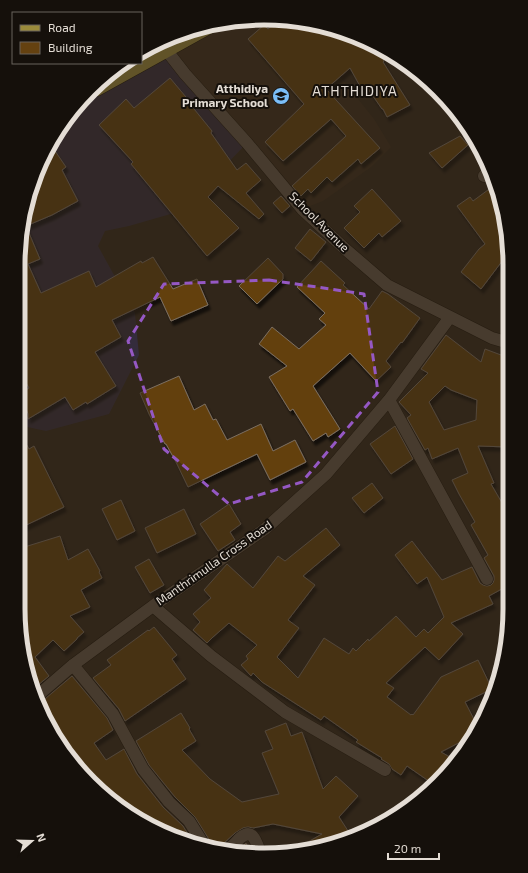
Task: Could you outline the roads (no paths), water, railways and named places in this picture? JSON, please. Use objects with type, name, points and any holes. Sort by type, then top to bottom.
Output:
[{"type":"main road","points":[[104,86],[196,35]]},
{"type":"street","name":"School Avenue","points":[[167,51],[185,74],[247,143],[302,209],[344,248],[387,284],[492,338],[503,341]]},
{"type":"street","name":"Manthrimulla Cross Road","points":[[41,693],[73,665],[153,606],[265,529],[326,474],[389,400],[450,317]]},
{"type":"street","points":[[389,400],[487,578]]},
{"type":"street","points":[[153,606],[211,656],[286,712],[385,770]]},
{"type":"street","points":[[73,665],[113,714],[143,768],[169,802],[190,821],[201,840]]},
{"type":"street","points":[[232,846],[245,835],[250,834],[254,836],[259,848]]},
{"type":"place","name":"Atthidiya Primary School","points":[[281,96]]},
{"type":"district","name":"ATHTHIDIYA","points":[[355,91]]}]
